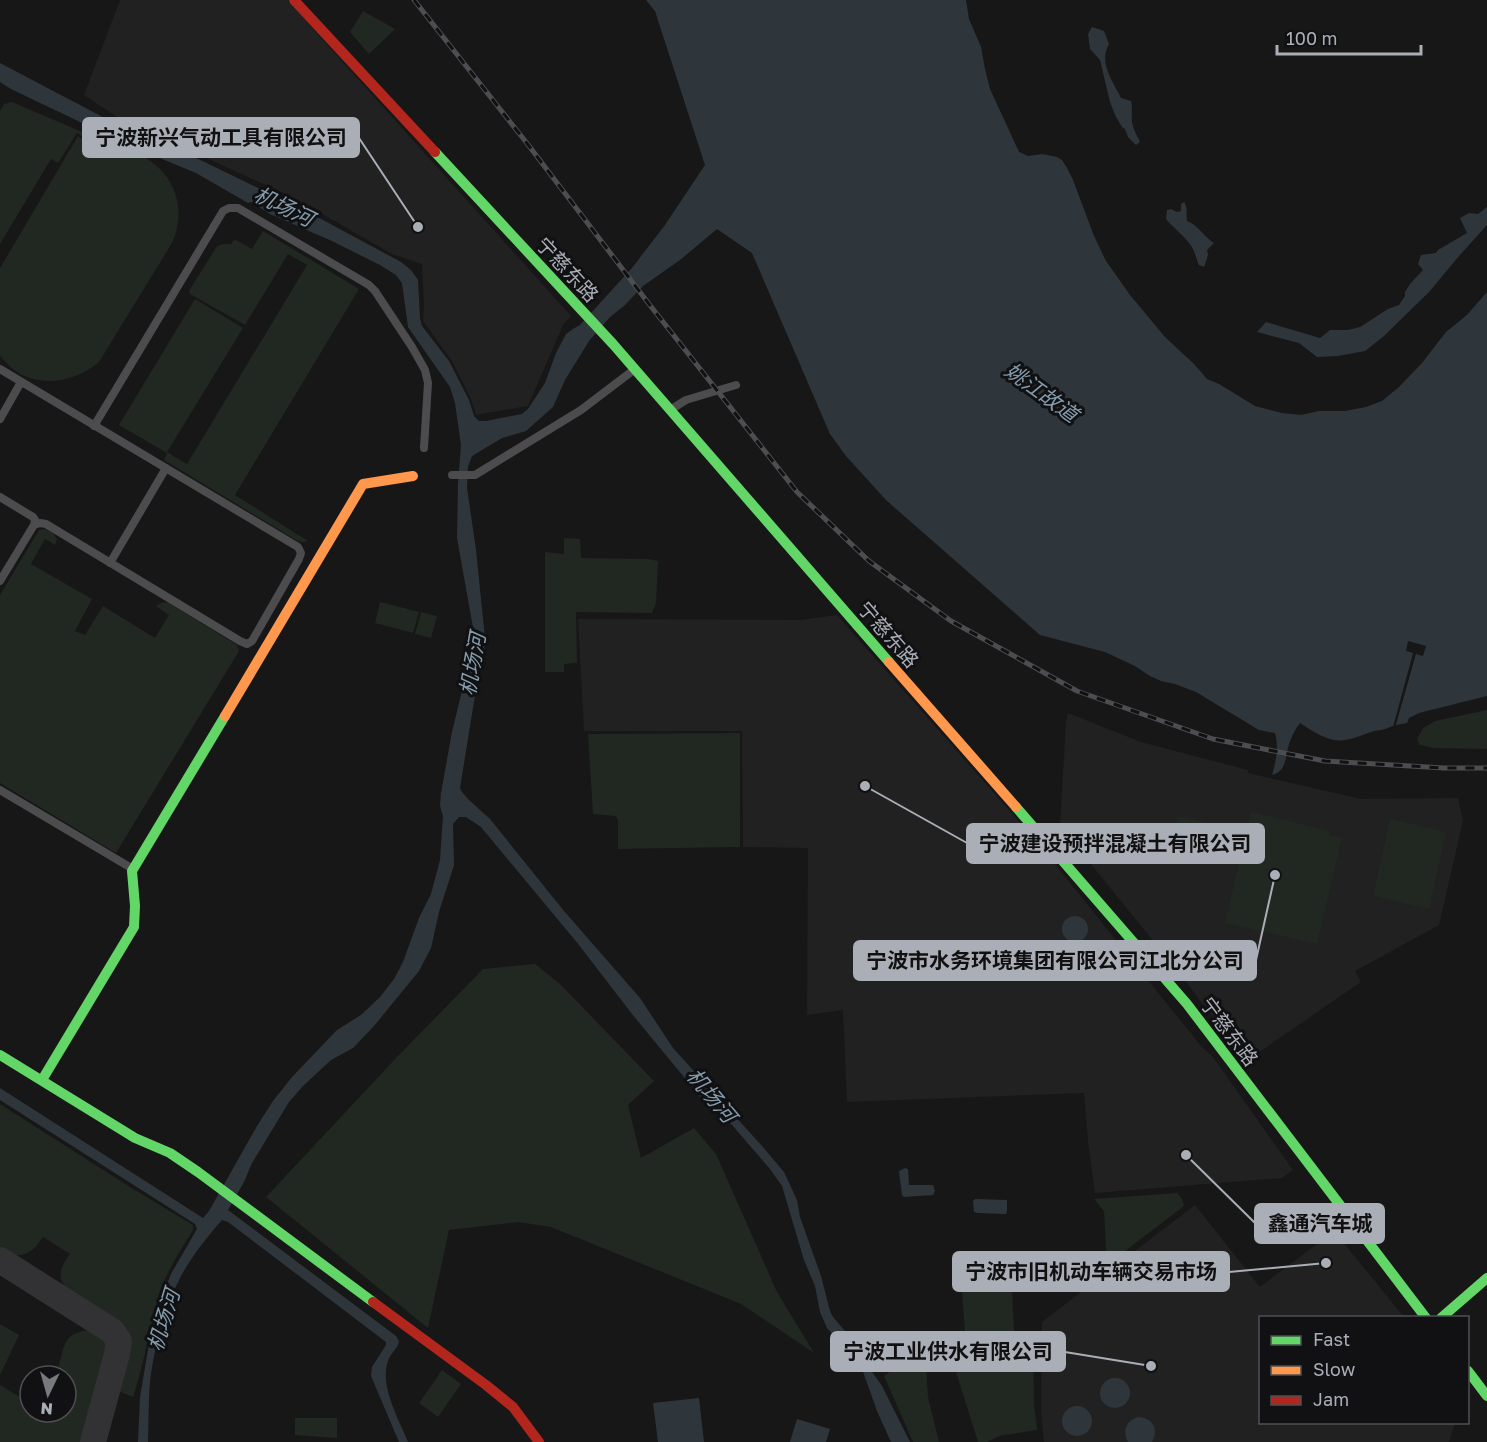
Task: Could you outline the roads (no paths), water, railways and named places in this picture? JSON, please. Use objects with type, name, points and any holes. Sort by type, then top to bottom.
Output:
[{"type":"main road","name":"宁慈东路","points":[[294,0],[613,344],[1187,1004],[1425,1316]]},
{"type":"main road","points":[[42,1080],[134,927],[133,869],[363,484],[413,476]]},
{"type":"main road","points":[[0,1055],[135,1138],[170,1153],[198,1172],[486,1385],[513,1407],[539,1442]]},
{"type":"main road","points":[[1442,1316],[1487,1278]]},
{"type":"main road","points":[[1469,1374],[1487,1396]]},
{"type":"street","points":[[94,426],[223,211],[238,208],[369,285],[375,291],[425,370],[429,383],[424,448]]},
{"type":"street","points":[[0,369],[298,547],[301,553],[252,640],[247,644],[46,524],[34,525]]},
{"type":"street","points":[[452,475],[475,475],[581,410],[634,369]]},
{"type":"street","points":[[0,419],[21,382]]},
{"type":"street","points":[[670,410],[686,400],[736,385]]},
{"type":"street","points":[[110,563],[166,468]]},
{"type":"street","points":[[0,497],[35,520],[0,581]]},
{"type":"street","points":[[0,790],[133,869]]},
{"type":"water","points":[[646,0],[966,0],[969,19],[981,47],[990,89],[1019,152],[1028,156],[1042,154],[1062,160],[1073,180],[1106,261],[1130,295],[1165,337],[1207,379],[1255,406],[1301,415],[1319,411],[1345,411],[1382,401],[1399,387],[1422,363],[1446,332],[1467,315],[1487,292],[1487,696],[1419,713],[1409,718],[1407,723],[1344,740],[1325,737],[1300,723],[1290,741],[1283,767],[1272,775],[1277,743],[1275,733],[1259,730],[1196,692],[1161,681],[1105,652],[1040,635],[886,500],[846,456],[830,434],[752,253],[717,229],[680,260],[643,286],[610,317],[589,341],[565,380],[553,407],[526,431],[502,438],[472,456],[468,467],[467,488],[485,638],[460,788],[468,799],[490,819],[564,911],[640,998],[673,1048],[784,1172],[797,1200],[800,1217],[821,1276],[830,1311],[861,1350],[910,1442],[891,1442],[861,1366],[827,1328],[820,1312],[815,1286],[804,1260],[782,1186],[770,1169],[732,1125],[707,1105],[481,827],[466,817],[459,817],[453,824],[454,865],[439,912],[431,948],[419,971],[353,1048],[331,1060],[289,1102],[252,1163],[228,1210],[396,1336],[399,1341],[388,1361],[386,1381],[391,1402],[408,1442],[399,1442],[371,1376],[372,1367],[386,1342],[228,1222],[222,1220],[190,1261],[166,1311],[151,1373],[148,1442],[138,1442],[140,1397],[150,1338],[171,1274],[197,1229],[195,1224],[0,1100],[0,1088],[203,1218],[257,1126],[292,1077],[337,1030],[361,1015],[380,997],[394,979],[431,894],[440,860],[443,816],[440,806],[441,793],[452,732],[474,641],[457,538],[461,445],[455,403],[450,387],[408,327],[402,283],[396,275],[332,241],[270,214],[251,202],[248,203],[196,173],[126,144],[11,89],[0,82],[0,63],[118,125],[190,155],[310,213],[401,262],[418,280],[422,326],[449,361],[469,400],[474,416],[479,421],[486,421],[522,414],[528,409],[545,383],[566,334],[580,325],[632,268],[665,225],[705,165],[655,11]]},
{"type":"water","points":[[1092,27],[1104,31],[1109,44],[1105,58],[1108,72],[1121,98],[1131,101],[1133,125],[1140,142],[1136,145],[1128,137],[1116,117],[1100,60],[1090,49],[1088,34]]},
{"type":"water","points":[[1184,202],[1187,221],[1214,243],[1207,250],[1208,255],[1204,267],[1199,265],[1188,242],[1166,219],[1167,210],[1181,211],[1181,204]]},
{"type":"water","points":[[1487,207],[1487,225],[1429,292],[1384,336],[1365,351],[1317,357],[1299,343],[1257,332],[1266,322],[1320,338],[1330,330],[1360,327],[1388,309],[1399,305],[1410,284],[1423,270],[1418,264],[1421,255],[1436,253],[1467,233],[1460,218],[1469,213],[1478,214]]},
{"type":"water","points":[[1075,916],[1084,920],[1088,929],[1084,938],[1075,942],[1066,938],[1062,929],[1066,920]]},
{"type":"water","points":[[908,1169],[909,1185],[933,1185],[935,1191],[933,1195],[904,1197],[899,1171]]},
{"type":"water","points":[[975,1199],[1007,1200],[1006,1214],[974,1212],[973,1201]]},
{"type":"water","points":[[1115,1378],[1126,1382],[1130,1393],[1126,1404],[1115,1408],[1104,1404],[1100,1393],[1104,1382]]},
{"type":"water","points":[[699,1398],[704,1442],[658,1442],[653,1403]]},
{"type":"water","points":[[1077,1406],[1088,1410],[1092,1421],[1088,1432],[1077,1436],[1066,1432],[1062,1421],[1066,1410]]},
{"type":"water","points":[[1138,1417],[1148,1420],[1153,1425],[1155,1433],[1152,1442],[1128,1442],[1125,1434],[1126,1427]]},
{"type":"water","points":[[797,1419],[830,1429],[826,1442],[790,1442]]},
{"type":"railway","points":[[414,0],[797,492],[869,561],[951,621],[1077,691],[1213,739],[1325,761],[1444,768],[1487,768]]},
{"type":"place","name":"宁波新兴气动工具有限公司","points":[[418,227]]},
{"type":"place","name":"宁波建设预拌混凝土有限公司","points":[[865,786]]},
{"type":"place","name":"宁波市水务环境集团有限公司江北分公司","points":[[1275,875]]},
{"type":"place","name":"鑫通汽车城","points":[[1186,1155]]},
{"type":"place","name":"宁波市旧机动车辆交易市场","points":[[1326,1263]]},
{"type":"place","name":"宁波工业供水有限公司","points":[[1151,1366]]},
{"type":"water label","name":"机场河","points":[[284,206]]},
{"type":"water label","name":"姚江故道","points":[[1042,392]]},
{"type":"water label","name":"机场河","points":[[472,664]]},
{"type":"water label","name":"机场河","points":[[712,1095]]},
{"type":"water label","name":"机场河","points":[[163,1320]]}]
